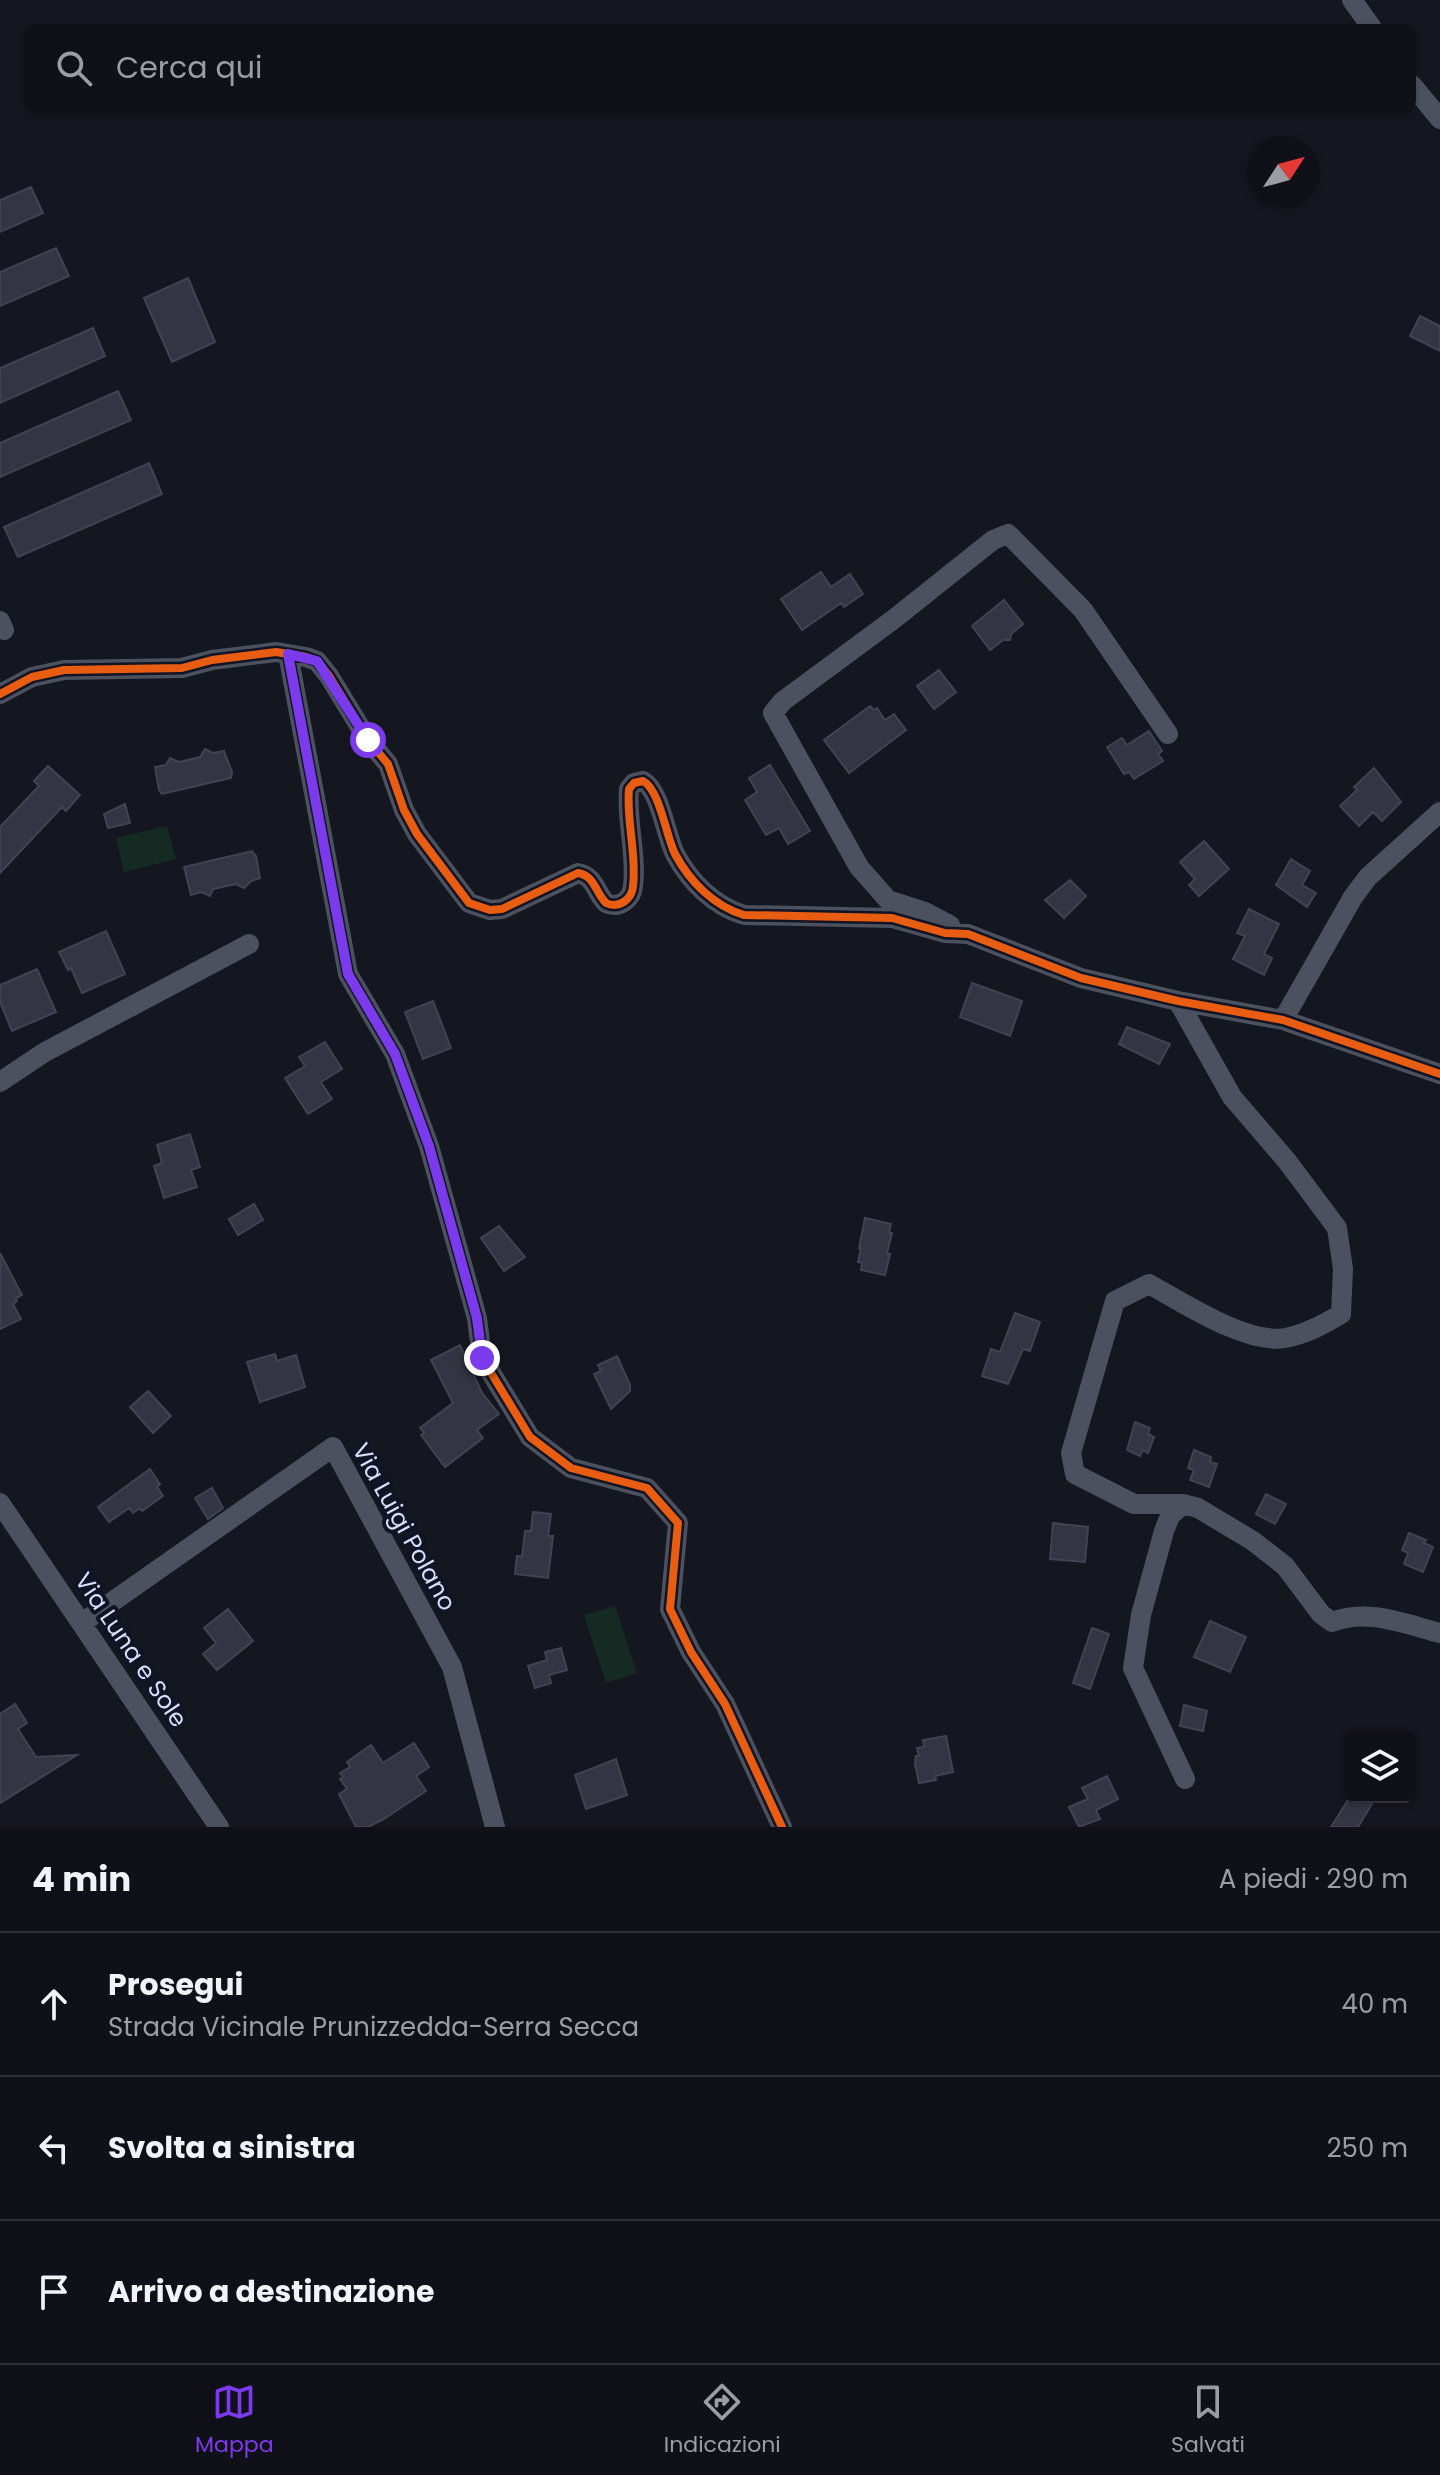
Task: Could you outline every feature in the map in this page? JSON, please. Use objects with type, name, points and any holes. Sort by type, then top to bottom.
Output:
[{"type":"street","points":[[1352,0],[1369,24]]},
{"type":"street","points":[[1416,90],[1440,119]]},
{"type":"street","points":[[1168,734],[1083,610],[1008,534],[993,540],[894,619],[783,701],[773,713],[859,867],[888,900],[925,912],[968,934],[1081,978],[1178,1001],[1283,1020],[1440,1074]]},
{"type":"street","points":[[0,694],[32,677],[64,670],[182,668],[212,660],[276,652],[317,661],[368,740],[388,764],[404,810],[417,834],[461,895],[479,908],[502,909],[578,873],[592,880],[601,899],[610,906],[622,903],[633,887],[629,789],[634,783],[643,781],[652,789],[676,855],[704,893],[727,910],[744,915],[892,918],[945,933],[968,934]]},
{"type":"street","points":[[288,654],[348,974],[395,1054],[429,1146],[477,1318],[482,1358],[530,1437],[571,1468],[647,1488],[678,1523],[670,1609],[691,1652],[725,1704],[782,1827]]},
{"type":"street","points":[[1283,1020],[1353,897],[1368,877],[1440,812]]},
{"type":"street","points":[[0,1082],[45,1052],[249,944]]},
{"type":"street","points":[[1178,1001],[1232,1097],[1287,1161],[1337,1228],[1343,1269],[1341,1314],[1312,1331],[1281,1339],[1242,1333],[1149,1284],[1115,1301],[1071,1453],[1075,1474],[1134,1504],[1183,1504],[1198,1508],[1253,1541],[1285,1566],[1321,1614],[1332,1622],[1349,1615],[1375,1616],[1440,1633]]},
{"type":"street","name":"Via Luigi Polano","points":[[82,1623],[333,1447],[452,1667],[495,1827]]},
{"type":"street","name":"Via Luna e Sole","points":[[0,1503],[219,1827]]},
{"type":"street","points":[[1183,1504],[1170,1516],[1164,1531],[1141,1615],[1133,1668],[1185,1779]]},
{"type":"green space","points":[[167,826],[176,859],[124,872],[116,838]]},
{"type":"green space","points":[[615,1606],[637,1673],[606,1683],[584,1615]]},
{"type":"building","points":[[31,187],[43,213],[0,232],[0,200]]},
{"type":"building","points":[[56,248],[69,276],[0,306],[0,272]]},
{"type":"building","points":[[188,278],[215,342],[172,362],[144,298]]},
{"type":"building","points":[[1420,316],[1440,326],[1440,351],[1410,336]]},
{"type":"building","points":[[93,328],[105,356],[0,403],[0,368]]},
{"type":"building","points":[[118,391],[131,420],[0,477],[0,443]]},
{"type":"building","points":[[149,463],[162,494],[18,557],[4,527]]},
{"type":"building","points":[[821,572],[831,587],[850,574],[863,594],[844,607],[841,603],[802,630],[781,599]]},
{"type":"building","points":[[1004,600],[1023,624],[1011,634],[1010,640],[1003,640],[990,650],[972,626]]},
{"type":"building","points":[[939,670],[956,692],[934,709],[917,686]]},
{"type":"building","points":[[870,706],[874,710],[877,708],[885,720],[894,714],[906,730],[849,773],[824,740]]},
{"type":"building","points":[[1149,731],[1162,751],[1158,754],[1163,761],[1134,779],[1129,772],[1124,774],[1107,747],[1122,738],[1127,745]]},
{"type":"building","points":[[205,749],[213,753],[224,751],[232,772],[231,778],[162,794],[155,767],[166,765],[170,758],[179,762],[200,757]]},
{"type":"building","points":[[770,765],[810,831],[788,844],[779,828],[766,835],[745,800],[757,792],[749,778]]},
{"type":"building","points":[[48,766],[80,795],[66,811],[62,807],[0,873],[0,827],[39,786],[34,781]]},
{"type":"building","points":[[1374,768],[1401,802],[1382,821],[1373,812],[1359,826],[1340,806]]},
{"type":"building","points":[[125,804],[130,823],[108,828],[104,814]]},
{"type":"building","points":[[1204,841],[1229,869],[1199,896],[1189,885],[1195,879],[1180,862]]},
{"type":"building","points":[[252,851],[256,856],[260,878],[244,888],[236,884],[213,889],[210,896],[201,892],[191,895],[184,867]]},
{"type":"building","points":[[1291,859],[1310,871],[1302,885],[1316,893],[1307,907],[1276,885]]},
{"type":"building","points":[[1070,880],[1086,896],[1064,918],[1045,900]]},
{"type":"building","points":[[1249,909],[1279,924],[1264,954],[1272,958],[1264,975],[1233,959],[1245,936],[1237,933]]},
{"type":"building","points":[[106,931],[125,974],[82,993],[71,968],[68,970],[59,952]]},
{"type":"building","points":[[37,969],[56,1012],[12,1031],[0,1002],[0,985]]},
{"type":"building","points":[[972,983],[1022,1001],[1010,1036],[960,1017]]},
{"type":"building","points":[[433,1001],[451,1048],[423,1059],[405,1012]]},
{"type":"building","points":[[1127,1027],[1170,1044],[1159,1064],[1119,1044]]},
{"type":"building","points":[[325,1042],[342,1069],[321,1082],[332,1099],[308,1114],[285,1078],[305,1066],[299,1057]]},
{"type":"building","points":[[190,1134],[200,1167],[191,1170],[197,1187],[164,1198],[154,1166],[162,1163],[157,1145]]},
{"type":"building","points":[[254,1204],[263,1220],[238,1235],[229,1219]]},
{"type":"building","points":[[865,1218],[891,1224],[887,1253],[890,1254],[885,1275],[861,1270],[862,1263],[858,1262]]},
{"type":"building","points":[[499,1226],[525,1257],[504,1271],[481,1238]]},
{"type":"building","points":[[0,1253],[22,1295],[13,1304],[21,1319],[0,1329]]},
{"type":"building","points":[[1015,1313],[1040,1322],[1030,1351],[1023,1349],[1008,1384],[982,1376],[991,1349],[1000,1352]]},
{"type":"building","points":[[460,1345],[482,1393],[499,1414],[477,1430],[483,1438],[445,1467],[421,1435],[424,1433],[420,1428],[453,1403],[431,1360]]},
{"type":"building","points":[[275,1354],[277,1361],[296,1355],[305,1387],[260,1402],[247,1362]]},
{"type":"building","points":[[617,1356],[630,1391],[611,1409],[594,1374],[601,1371],[598,1365]]},
{"type":"building","points":[[148,1391],[171,1416],[153,1433],[130,1407]]},
{"type":"building","points":[[1135,1422],[1150,1428],[1148,1434],[1154,1437],[1148,1453],[1143,1450],[1140,1456],[1127,1450]]},
{"type":"building","points":[[1194,1450],[1211,1457],[1210,1462],[1217,1464],[1209,1487],[1190,1480],[1194,1470],[1188,1468]]},
{"type":"building","points":[[150,1469],[160,1484],[157,1487],[163,1496],[142,1511],[140,1508],[133,1513],[129,1508],[109,1522],[98,1507]]},
{"type":"building","points":[[212,1488],[223,1508],[208,1519],[195,1498]]},
{"type":"building","points":[[1266,1494],[1286,1504],[1275,1524],[1256,1514]]},
{"type":"building","points":[[533,1512],[551,1514],[548,1536],[553,1536],[548,1578],[515,1574],[517,1556],[522,1557],[525,1531],[531,1531]]},
{"type":"building","points":[[1053,1523],[1088,1527],[1085,1562],[1050,1559]]},
{"type":"building","points":[[1409,1533],[1426,1540],[1424,1543],[1433,1547],[1423,1572],[1404,1564],[1408,1553],[1402,1550]]},
{"type":"building","points":[[228,1609],[253,1641],[217,1670],[203,1654],[216,1643],[204,1628]]},
{"type":"building","points":[[1210,1621],[1246,1637],[1230,1672],[1194,1657]]},
{"type":"building","points":[[1092,1628],[1109,1634],[1090,1689],[1073,1683]]},
{"type":"building","points":[[561,1648],[567,1670],[549,1675],[551,1683],[535,1688],[528,1666],[547,1660],[545,1652]]},
{"type":"building","points":[[15,1704],[27,1723],[18,1729],[36,1757],[77,1755],[0,1803],[0,1714]]},
{"type":"building","points":[[1184,1705],[1207,1711],[1203,1731],[1180,1726]]},
{"type":"building","points":[[946,1736],[953,1772],[919,1783],[915,1764],[916,1756],[919,1756],[917,1748],[924,1747],[923,1740]]},
{"type":"building","points":[[414,1743],[429,1767],[416,1776],[426,1791],[384,1819],[368,1827],[356,1827],[339,1794],[347,1789],[340,1779],[343,1777],[340,1773],[350,1767],[347,1762],[371,1745],[383,1763]]},
{"type":"building","points":[[616,1759],[627,1795],[586,1809],[575,1775]]},
{"type":"building","points":[[1107,1776],[1118,1799],[1096,1810],[1100,1819],[1079,1827],[1069,1807],[1088,1799],[1082,1788]]},
{"type":"building","points":[[1346,1803],[1372,1803],[1358,1827],[1331,1827]]},
{"type":"cycle path","points":[[0,694],[32,677],[64,670],[182,668],[212,660],[276,652],[306,657],[317,661],[329,676],[368,740],[388,764],[404,810],[417,834],[469,903],[490,910],[502,909],[578,873],[588,877],[606,903],[615,905],[624,902],[632,891],[634,874],[629,789],[634,783],[643,781],[654,794],[675,854],[688,874],[704,892],[733,911],[744,915],[892,918],[945,933],[968,934],[1081,978],[1178,1001],[1283,1020],[1440,1074]]},
{"type":"cycle path","points":[[288,654],[348,974],[395,1054],[429,1146],[477,1318],[482,1358],[530,1437],[571,1468],[647,1488],[678,1523],[670,1609],[691,1652],[725,1704],[782,1827]]},
{"type":"route","points":[[368,740],[317,661],[288,654],[348,974],[395,1054],[429,1146],[477,1318],[482,1358]]}]
